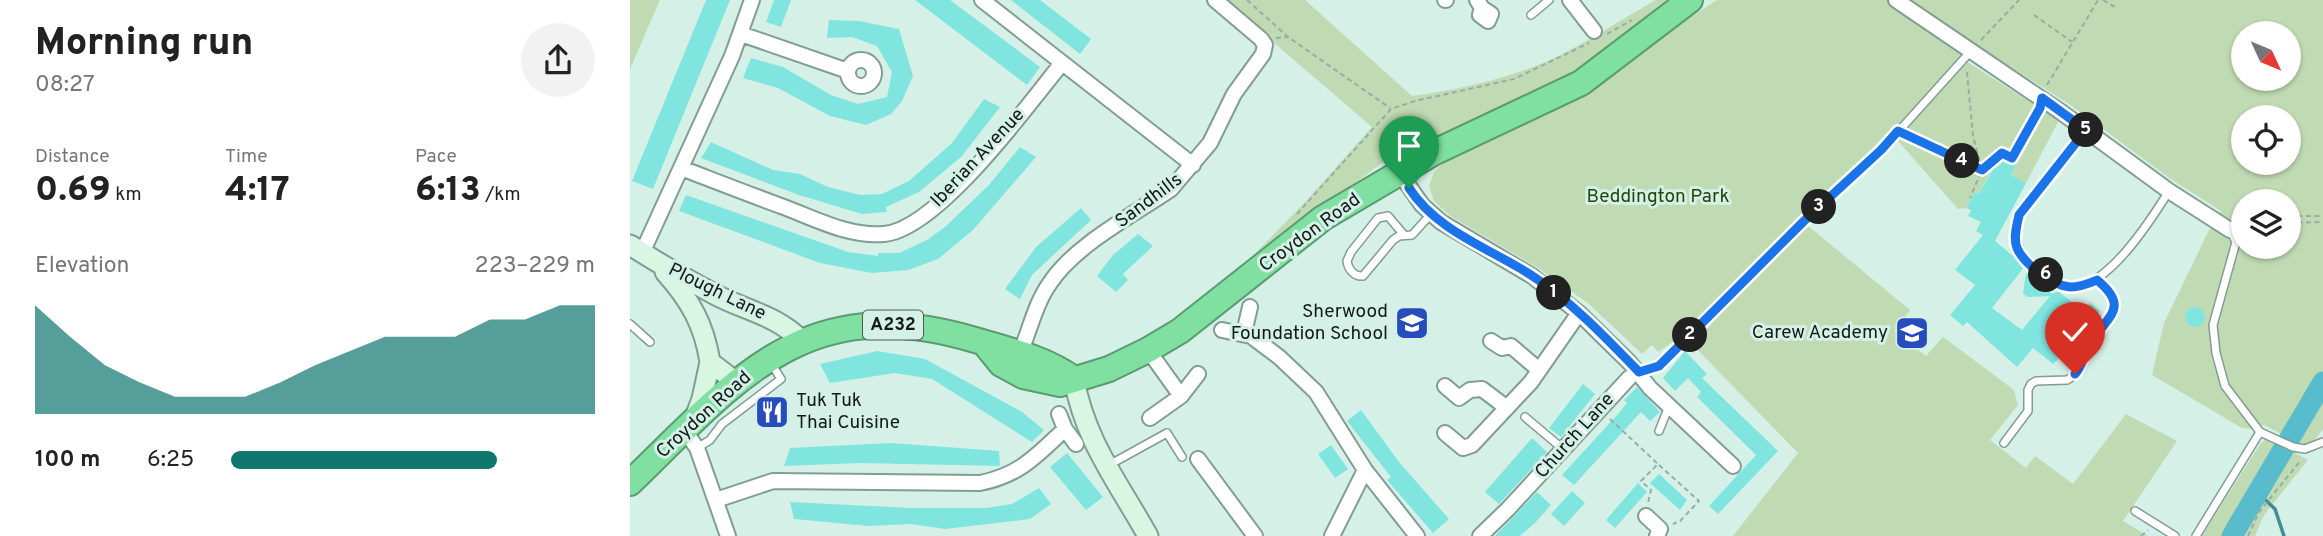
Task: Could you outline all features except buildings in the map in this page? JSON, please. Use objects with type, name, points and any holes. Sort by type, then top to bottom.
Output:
[{"type":"highway","name":"Croydon Road","points":[[984,343],[1001,364],[1023,376],[1060,384],[1109,369],[1180,331],[1323,218],[1399,172],[1581,82],[1690,0]]},
{"type":"highway","name":"Croydon Road","points":[[630,483],[692,433],[736,382],[768,359],[825,332],[875,324],[943,330],[1054,365],[1074,379]]},
{"type":"main road","name":"Plough Lane","points":[[643,254],[706,289],[780,322],[802,341]]},
{"type":"main road","points":[[643,254],[695,309],[706,334],[710,362],[692,433]]},
{"type":"main road","points":[[695,309],[706,289]]},
{"type":"main road","points":[[710,362],[736,382]]},
{"type":"main road","points":[[1074,379],[1086,424],[1105,467],[1148,536]]},
{"type":"street","points":[[643,254],[741,34],[752,0]]},
{"type":"street","points":[[982,0],[1193,165]]},
{"type":"street","name":"Sandhills","points":[[1020,353],[1044,291],[1056,273],[1093,242],[1171,189],[1210,143],[1234,94],[1263,54],[1265,45],[1261,39],[1215,0]]},
{"type":"street","points":[[1570,0],[1594,38]]},
{"type":"street","points":[[1896,0],[2042,98],[2169,191],[2230,230]]},
{"type":"street","points":[[741,34],[848,71]]},
{"type":"street","name":"Iberian Avenue","points":[[681,168],[837,227],[869,234],[894,232],[912,225],[956,188],[1062,63]]},
{"type":"street","points":[[1399,172],[1431,214],[1447,227],[1532,276],[1579,313],[1634,375],[1732,466]]},
{"type":"street","points":[[1244,333],[1250,307]]},
{"type":"street","points":[[1445,433],[1459,445],[1467,447],[1507,408],[1539,370],[1579,313]]},
{"type":"street","points":[[1222,330],[1244,333],[1279,357],[1316,392],[1365,470],[1417,536]]},
{"type":"street","points":[[1491,341],[1502,348],[1511,346],[1539,370]]},
{"type":"street","points":[[1148,350],[1181,396]]},
{"type":"street","points":[[1150,418],[1181,396],[1198,374]]},
{"type":"street","name":"Church Lane","points":[[1480,536],[1634,375]]},
{"type":"street","points":[[1445,386],[1459,398],[1470,390],[1482,389],[1507,408]]},
{"type":"street","points":[[1059,414],[1065,429],[1076,444]]},
{"type":"street","points":[[716,500],[773,481],[980,483],[1005,478],[1029,462],[1065,429]]},
{"type":"street","points":[[692,433],[728,536]]},
{"type":"street","points":[[1198,459],[1255,536]]},
{"type":"street","points":[[1332,536],[1365,470]]},
{"type":"street","points":[[1646,516],[1659,533]]},
{"type":"lane","points":[[1531,15],[1549,0]]},
{"type":"lane","points":[[1889,142],[1970,52]]},
{"type":"lane","points":[[2086,130],[2019,215],[2015,231],[2017,248],[2031,264],[2054,282],[2067,287],[2083,286],[2112,269],[2169,191]]},
{"type":"lane","points":[[1404,234],[1388,216],[1378,218],[1351,251],[1347,261],[1350,269],[1356,275],[1363,276],[1393,240],[1404,234],[1412,235],[1431,214]]},
{"type":"lane","points":[[2230,230],[2236,242],[2213,325],[2216,353],[2225,386],[2260,432],[2293,447],[2305,449],[2322,445]]},
{"type":"lane","points":[[2004,443],[2028,411],[2028,390],[2031,384],[2036,380],[2067,380],[2075,374],[2090,345],[2113,313],[2115,300],[2097,280]]},
{"type":"lane","points":[[630,324],[650,342]]},
{"type":"lane","points":[[692,433],[710,440],[722,424],[781,379],[768,359]]},
{"type":"lane","points":[[1658,431],[1669,406]]},
{"type":"lane","points":[[1525,417],[1563,450]]},
{"type":"lane","points":[[2196,536],[2260,432]]},
{"type":"lane","points":[[1105,467],[1167,433],[1182,457]]},
{"type":"lane","points":[[2135,511],[2175,536]]},
{"type":"path","points":[[1247,0],[1288,37],[1391,109]]},
{"type":"path","points":[[1982,170],[1973,136],[1966,61],[1970,52],[2019,0]]},
{"type":"path","points":[[1970,198],[1982,170],[2002,153],[2012,158],[2040,108],[2044,90],[2098,0]]},
{"type":"path","points":[[2103,0],[2115,7]]},
{"type":"path","points":[[2034,15],[2073,42]]},
{"type":"path","points":[[1290,220],[1391,109],[1514,79],[1632,20]]},
{"type":"path","points":[[1898,131],[1982,170]]},
{"type":"path","points":[[1634,375],[1659,366],[1804,221],[1889,142]]},
{"type":"path","points":[[2301,216],[2323,216]]},
{"type":"path","points":[[2301,223],[2323,222]]},
{"type":"path","points":[[1599,409],[1699,501],[1680,521],[1659,533]]},
{"type":"path","points":[[2248,536],[2259,512],[2303,458],[2305,449]]},
{"type":"path","points":[[1646,516],[1651,490],[1641,481],[1658,464]]},
{"type":"green space","points":[[630,0],[660,0],[630,69]]},
{"type":"green space","points":[[1224,0],[1305,0],[1412,96],[1482,83],[1532,67],[1575,47],[1656,0],[1671,0],[1577,71],[1386,160],[1246,263],[1372,127]]},
{"type":"green space","name":"Beddington Park","points":[[1717,0],[2323,0],[2323,429],[2313,442],[2304,446],[2264,425],[2253,429],[2242,428],[2152,375],[2164,323],[2221,211],[2168,177],[2069,104],[1981,48],[1967,62],[2059,120],[2026,183],[2011,175],[2017,163],[2005,156],[1999,167],[1994,165],[1979,194],[1975,192],[1966,208],[1958,209],[1898,141],[1807,225],[1910,310],[1894,331],[1926,356],[1943,337],[2014,390],[2018,405],[1990,440],[2026,468],[2035,456],[2073,484],[2126,414],[2177,441],[2123,521],[2148,536],[1733,536],[1798,453],[1683,335],[1658,352],[1652,345],[1642,354],[1588,303],[1538,268],[1449,215],[1434,201],[1429,186],[1434,172],[1444,162],[1588,95],[1678,25]]},
{"type":"green space","points":[[2271,440],[2308,460],[2264,515],[2255,536],[2202,536],[2260,444]]},
{"type":"waterway","points":[[2232,536],[2323,382]]},
{"type":"waterway","points":[[2257,492],[2275,509],[2284,536]]},
{"type":"place","name":"Sherwood Foundation School","points":[[1412,323]]},
{"type":"place","name":"Carew Academy","points":[[1912,333]]},
{"type":"place","name":"Tuk Tuk Thai Cuisine","points":[[772,412]]},
{"type":"route","points":[[1409,188],[1422,205],[1447,227],[1503,258],[1557,295],[1639,372],[1659,366],[1898,131],[1982,170],[2002,153],[2012,158],[2040,108],[2042,98],[2086,130],[2019,215],[2015,231],[2017,248],[2031,264],[2054,282],[2067,287],[2083,286],[2097,280],[2115,300],[2113,313],[2090,345],[2075,374]]}]
